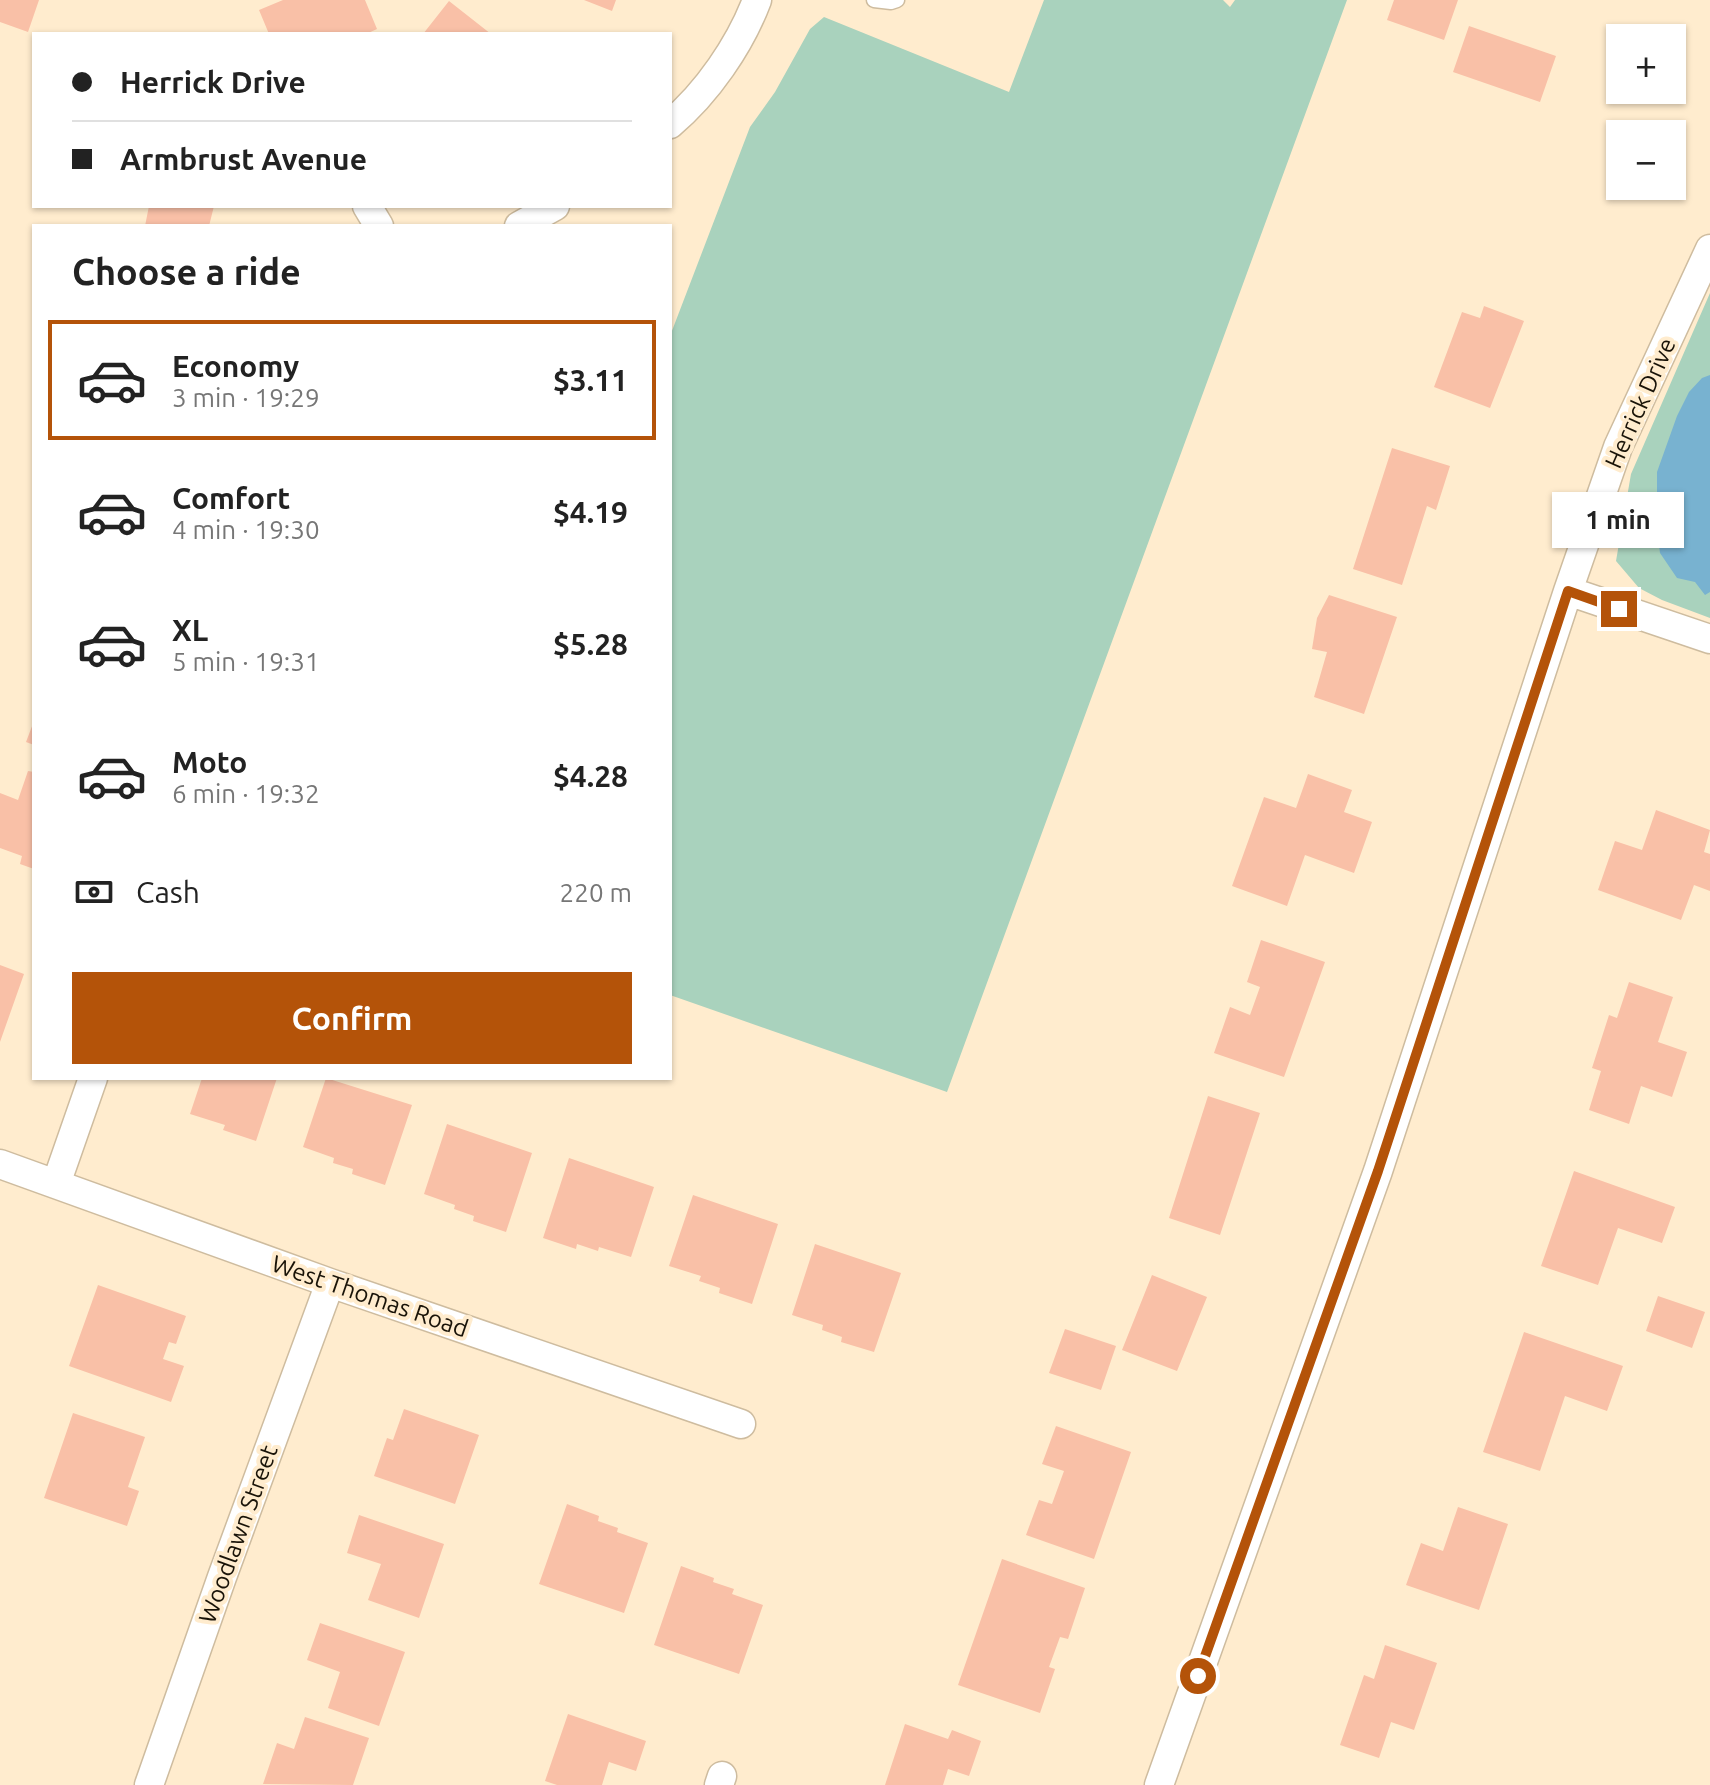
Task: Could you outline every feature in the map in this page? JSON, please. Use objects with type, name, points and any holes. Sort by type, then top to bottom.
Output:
[{"type":"street","points":[[672,122],[692,102],[732,49],[757,0]]},
{"type":"street","points":[[523,224],[551,208]]},
{"type":"street","name":"Herrick Drive","points":[[1159,1785],[1378,1171],[1618,447],[1710,249]]},
{"type":"street","points":[[1568,591],[1710,639]]},
{"type":"street","points":[[56,1184],[92,1080]]},
{"type":"street","name":"West Thomas Road","points":[[0,1164],[330,1283],[741,1424]]},
{"type":"street","name":"Woodlawn Street","points":[[149,1785],[330,1283]]},
{"type":"lane","points":[[874,0],[897,0]]},
{"type":"green space","points":[[1044,0],[1223,0],[1230,7],[1235,0],[1347,0],[947,1092],[672,996],[672,331],[750,127],[775,92],[810,29],[824,17],[1009,92]]},
{"type":"green space","points":[[1710,293],[1710,618],[1639,588],[1616,561],[1631,474]]},
{"type":"water","points":[[1710,375],[1710,592],[1705,595],[1695,582],[1677,578],[1660,553],[1657,472],[1689,392],[1702,378]]},
{"type":"building","points":[[0,0],[39,0],[28,32],[0,22]]},
{"type":"building","points":[[283,0],[365,0],[377,29],[370,32],[268,32],[259,10]]},
{"type":"building","points":[[584,0],[616,0],[612,11]]},
{"type":"building","points":[[1394,0],[1458,0],[1444,40],[1387,20]]},
{"type":"building","points":[[449,1],[488,32],[425,32]]},
{"type":"building","points":[[1469,26],[1556,56],[1540,102],[1453,72]]},
{"type":"building","points":[[149,208],[214,208],[210,224],[145,224]]},
{"type":"building","points":[[1484,306],[1524,321],[1490,408],[1434,387],[1462,312],[1480,318]]},
{"type":"building","points":[[1392,448],[1450,466],[1436,510],[1427,506],[1402,585],[1353,569]]},
{"type":"building","points":[[1329,595],[1397,617],[1364,714],[1314,697],[1327,652],[1312,649],[1317,618]]},
{"type":"building","points":[[32,726],[32,744],[26,742]]},
{"type":"building","points":[[28,771],[32,772],[32,868],[20,864],[22,856],[0,848],[0,793],[18,800]]},
{"type":"building","points":[[1308,774],[1352,790],[1344,812],[1372,822],[1354,873],[1305,855],[1287,906],[1232,886],[1264,797],[1296,808]]},
{"type":"building","points":[[1656,810],[1710,830],[1704,852],[1710,854],[1710,891],[1694,885],[1681,920],[1598,890],[1615,841],[1642,850]]},
{"type":"building","points":[[1261,940],[1325,962],[1284,1077],[1214,1053],[1230,1007],[1250,1015],[1260,987],[1247,982]]},
{"type":"building","points":[[0,965],[24,974],[0,1042]]},
{"type":"building","points":[[1629,982],[1673,997],[1658,1042],[1687,1052],[1672,1097],[1641,1086],[1629,1124],[1589,1110],[1601,1071],[1592,1068],[1609,1015],[1617,1018]]},
{"type":"building","points":[[201,1080],[276,1080],[256,1141],[223,1130],[225,1125],[190,1114]]},
{"type":"building","points":[[325,1080],[412,1105],[385,1185],[352,1174],[353,1169],[333,1163],[334,1158],[303,1147]]},
{"type":"building","points":[[1208,1096],[1260,1113],[1220,1235],[1169,1218]]},
{"type":"building","points":[[447,1124],[532,1153],[506,1232],[473,1221],[474,1216],[454,1209],[455,1205],[424,1194]]},
{"type":"building","points":[[569,1158],[654,1187],[631,1257],[599,1247],[598,1251],[577,1244],[576,1249],[543,1238]]},
{"type":"building","points":[[1574,1171],[1675,1207],[1662,1243],[1618,1228],[1598,1285],[1541,1266]]},
{"type":"building","points":[[693,1195],[778,1224],[752,1304],[719,1293],[720,1288],[699,1281],[701,1276],[669,1266]]},
{"type":"building","points":[[815,1244],[901,1273],[874,1352],[841,1342],[842,1337],[822,1330],[823,1325],[792,1315]]},
{"type":"building","points":[[1152,1275],[1207,1297],[1177,1371],[1122,1350]]},
{"type":"building","points":[[98,1285],[186,1316],[176,1344],[169,1342],[163,1359],[184,1366],[171,1402],[69,1366]]},
{"type":"building","points":[[1658,1296],[1705,1312],[1692,1348],[1646,1331]]},
{"type":"building","points":[[1065,1329],[1116,1346],[1101,1390],[1049,1373]]},
{"type":"building","points":[[1524,1332],[1623,1366],[1607,1411],[1565,1396],[1540,1471],[1483,1452]]},
{"type":"building","points":[[404,1409],[479,1435],[455,1504],[374,1476],[387,1438],[393,1440]]},
{"type":"building","points":[[73,1413],[145,1437],[128,1487],[139,1491],[127,1526],[44,1498]]},
{"type":"building","points":[[1056,1426],[1131,1452],[1094,1559],[1026,1535],[1039,1500],[1052,1504],[1064,1471],[1042,1464]]},
{"type":"building","points":[[567,1504],[599,1516],[598,1521],[618,1528],[617,1532],[648,1543],[624,1613],[539,1584]]},
{"type":"building","points":[[1458,1507],[1508,1524],[1479,1610],[1406,1585],[1421,1543],[1443,1551]]},
{"type":"building","points":[[359,1515],[444,1544],[419,1618],[368,1600],[381,1564],[347,1553]]},
{"type":"building","points":[[1002,1559],[1085,1588],[1068,1639],[1060,1637],[1049,1667],[1055,1669],[1040,1713],[958,1685]]},
{"type":"building","points":[[681,1566],[714,1578],[713,1582],[734,1589],[732,1594],[763,1605],[739,1674],[654,1645]]},
{"type":"building","points":[[320,1623],[405,1652],[379,1726],[328,1708],[340,1672],[307,1660]]},
{"type":"building","points":[[1385,1645],[1437,1663],[1414,1730],[1391,1722],[1379,1758],[1340,1745],[1364,1675],[1374,1679]]},
{"type":"building","points":[[568,1714],[646,1741],[636,1771],[609,1762],[602,1785],[557,1785],[545,1781]]},
{"type":"building","points":[[305,1717],[369,1738],[353,1785],[263,1784],[277,1743],[294,1749]]},
{"type":"building","points":[[905,1724],[948,1739],[952,1730],[981,1741],[969,1776],[948,1769],[943,1785],[885,1785]]},
{"type":"route","points":[[1198,1676],[1378,1171],[1568,591],[1619,609]]}]
